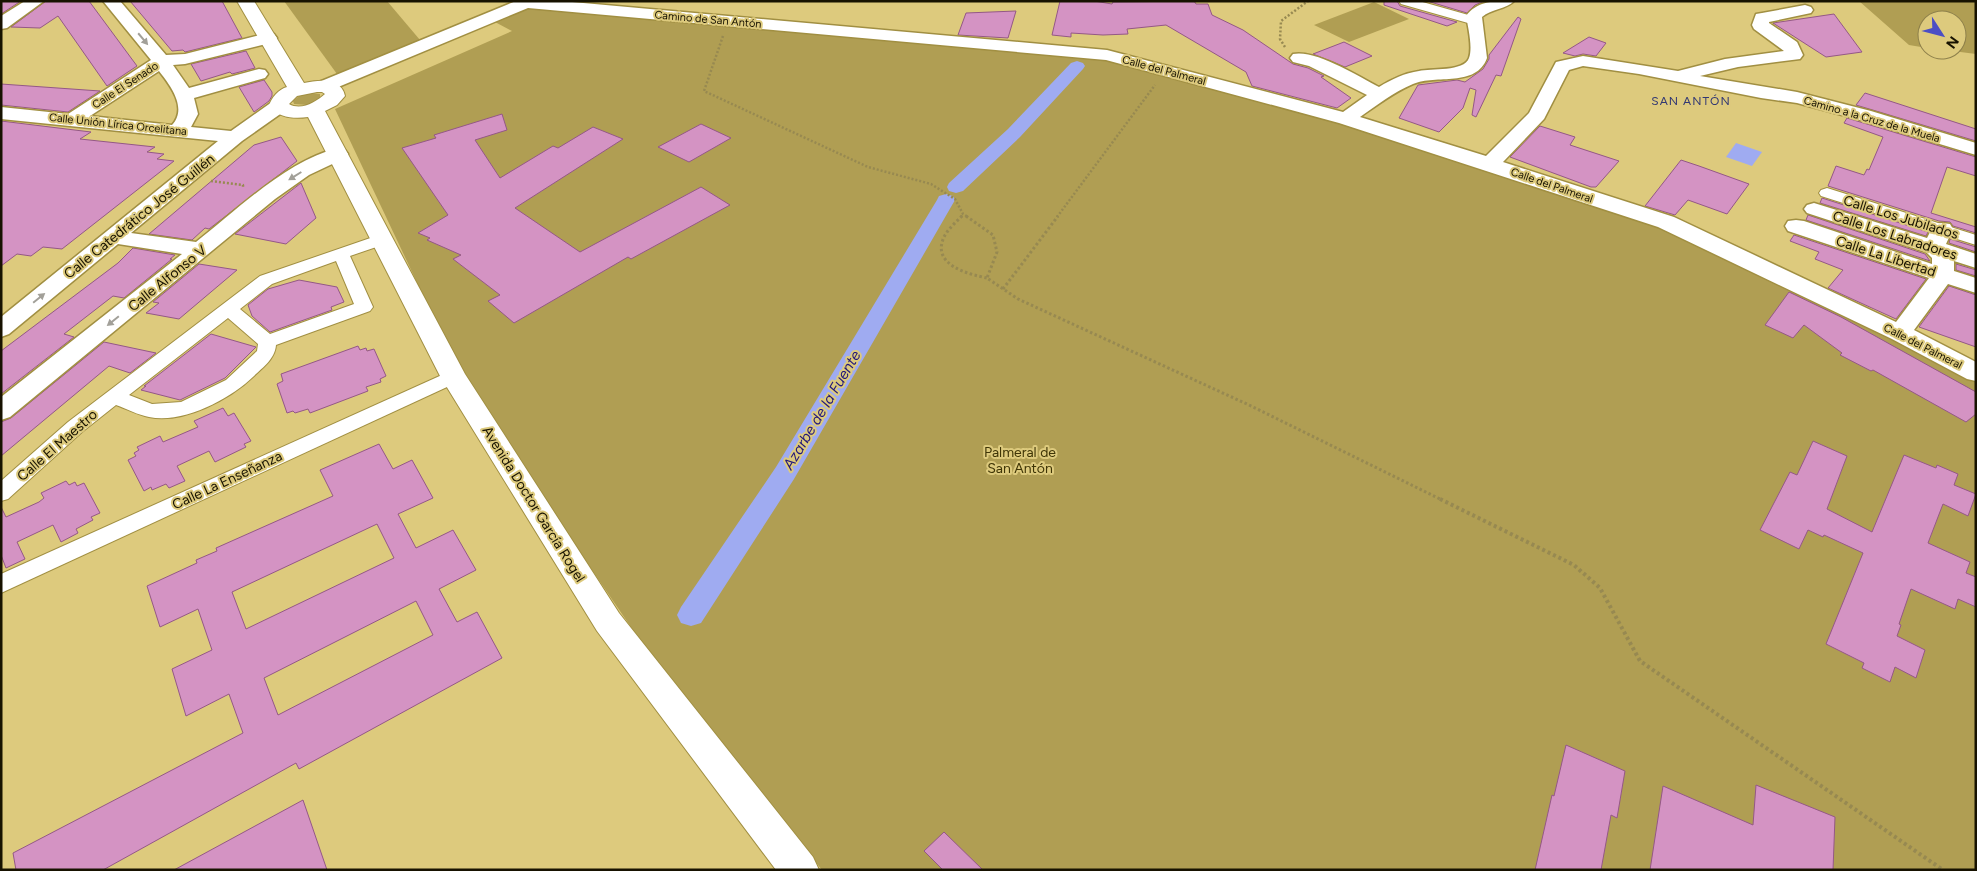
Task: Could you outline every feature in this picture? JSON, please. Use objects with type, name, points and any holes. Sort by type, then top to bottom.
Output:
[{"type":"street","points":[[1,24],[36,1]]},
{"type":"street","points":[[111,1],[162,62],[185,95],[189,108],[186,122],[178,130]]},
{"type":"street","name":"Avenida Doctor García Rogel","points":[[245,1],[268,38],[313,95],[338,154],[454,376],[608,622],[800,870]]},
{"type":"street","points":[[1405,1],[1475,21]]},
{"type":"street","points":[[1346,119],[1380,94],[1417,76],[1460,72],[1476,63],[1480,56],[1474,16],[1478,11],[1490,5],[1506,1]]},
{"type":"street","name":"Camino de San Antón","points":[[313,95],[526,3],[1107,54]]},
{"type":"street","name":"Camino a la Cruz de la Muela","points":[[1678,77],[1706,67],[1744,60],[1794,55],[1791,46],[1760,25],[1762,18],[1805,10]]},
{"type":"street","name":"Calle El Senado","points":[[72,120],[162,62],[185,59],[268,38]]},
{"type":"street","name":"Calle del Palmeral","points":[[1107,54],[1346,119],[1666,222],[1900,333],[1976,373]]},
{"type":"street","points":[[1299,58],[1315,62],[1380,94]]},
{"type":"street","name":"Camino a la Cruz de la Muela","points":[[1490,164],[1537,115],[1562,66],[1583,61],[1797,98],[1864,115],[1976,149]]},
{"type":"street","points":[[185,95],[259,74]]},
{"type":"street","points":[[279,106],[283,97],[313,95]]},
{"type":"street","name":"Calle Catedrático José Guillén","points":[[1,329],[235,137],[279,106]]},
{"type":"street","name":"Calle Unión Lírica Orcelitana","points":[[1,113],[235,137]]},
{"type":"street","name":"Calle Alfonso V","points":[[1,411],[268,195],[302,172],[338,154]]},
{"type":"street","name":"Calle Los Labradores","points":[[1820,201],[1938,238],[1976,261]]},
{"type":"street","name":"Calle La Libertad","points":[[1796,226],[1976,286]]},
{"type":"street","points":[[113,237],[202,250]]},
{"type":"street","points":[[1900,333],[1943,275],[1943,256],[1938,238]]},
{"type":"street","name":"Calle Los Jubilados","points":[[1938,238],[1976,240]]},
{"type":"street","name":"Calle El Maestro","points":[[1,494],[75,427],[266,280],[382,239]]},
{"type":"street","points":[[267,342],[364,307],[341,254]]},
{"type":"street","points":[[228,308],[267,342]]},
{"type":"street","points":[[114,396],[152,410],[184,409],[234,385],[266,353],[267,342]]},
{"type":"street","name":"Calle La Enseñanza","points":[[1,584],[454,376]]},
{"type":"path","points":[[1299,58],[1282,44],[1279,32],[1281,21],[1308,1]]},
{"type":"path","points":[[728,21],[704,91],[868,167],[932,184],[955,199],[963,214],[974,220],[992,236],[996,252],[987,278]]},
{"type":"path","points":[[1003,289],[1157,82]]},
{"type":"path","points":[[185,178],[243,185],[242,192],[268,195]]},
{"type":"path","points":[[963,214],[944,237],[942,251],[948,263],[962,273],[987,278],[1018,299],[1248,405],[1574,565],[1600,588],[1640,661],[1942,870]]},
{"type":"green space","points":[[284,1],[387,1],[420,40],[337,74]]},
{"type":"green space","points":[[1859,1],[1976,1],[1976,54],[1967,53],[1967,10],[1917,10],[1917,46],[1909,45]]},
{"type":"green space","points":[[1374,2],[1409,19],[1349,42],[1314,25]]},
{"type":"green space","name":"Palmeral de San Antón","points":[[532,7],[1103,56],[1408,141],[1664,228],[1976,379],[1976,870],[822,870],[648,652],[465,384],[335,109],[512,31],[495,22]]},
{"type":"green space","points":[[311,93],[320,94],[320,99],[307,105],[294,104],[293,101],[299,96]]},
{"type":"water","points":[[1736,143],[1762,152],[1752,166],[1726,157]]},
{"type":"building","points":[[1,1],[21,1],[1,14]]},
{"type":"building","points":[[46,1],[89,1],[137,66],[107,86],[58,16],[40,28],[11,27]]},
{"type":"building","points":[[130,1],[222,1],[242,38],[185,52],[183,50],[172,51]]},
{"type":"building","points":[[1060,1],[1094,1],[1112,4],[1113,2],[1194,1],[1196,4],[1208,4],[1212,15],[1243,30],[1293,64],[1308,68],[1324,76],[1321,77],[1351,98],[1337,108],[1252,86],[1246,72],[1166,25],[1127,29],[1128,34],[1071,33],[1071,37],[1052,35]]},
{"type":"building","points":[[1384,1],[1397,1],[1400,6],[1457,22],[1447,26],[1384,5]]},
{"type":"building","points":[[1427,1],[1485,1],[1475,5],[1467,13]]},
{"type":"building","points":[[1016,11],[1008,38],[958,35],[966,13]]},
{"type":"building","points":[[1834,14],[1862,52],[1826,57],[1773,23]]},
{"type":"building","points":[[1518,17],[1521,19],[1501,76],[1496,75],[1476,117],[1472,115],[1476,90],[1470,88],[1463,108],[1439,132],[1399,118],[1418,85],[1457,80],[1465,82],[1483,69],[1489,59],[1489,55]]},
{"type":"building","points":[[1589,37],[1606,43],[1596,56],[1583,54],[1575,56],[1563,53]]},
{"type":"building","points":[[1344,42],[1372,56],[1345,67],[1313,54]]},
{"type":"building","points":[[246,51],[255,68],[232,74],[230,72],[201,81],[191,64]]},
{"type":"building","points":[[264,80],[272,92],[272,96],[269,101],[254,112],[239,87]]},
{"type":"building","points":[[1,84],[100,91],[68,112],[1,105]]},
{"type":"building","points":[[1865,93],[1976,129],[1976,141],[1856,105]]},
{"type":"building","points":[[502,114],[507,130],[475,140],[500,178],[553,146],[558,148],[593,127],[623,139],[515,208],[580,252],[701,187],[730,205],[631,259],[628,257],[514,323],[488,301],[500,295],[453,259],[461,255],[427,240],[430,238],[418,233],[448,215],[402,148],[436,138],[434,135]]},
{"type":"building","points":[[1847,118],[1976,157],[1976,176],[1947,167],[1931,213],[1976,227],[1976,233],[1953,226],[1950,222],[1939,221],[1828,186],[1836,166],[1864,175],[1867,169],[1869,170],[1883,137],[1844,123]]},
{"type":"building","points":[[1,121],[91,132],[80,139],[155,147],[147,152],[164,154],[157,159],[174,161],[62,249],[43,247],[31,256],[17,254],[1,266]]},
{"type":"building","points":[[701,124],[731,138],[689,162],[658,147]]},
{"type":"building","points":[[1540,126],[1575,137],[1570,145],[1619,161],[1596,187],[1591,187],[1510,157]]},
{"type":"building","points":[[281,137],[297,161],[209,229],[205,228],[192,240],[149,234],[254,145]]},
{"type":"building","points":[[1681,160],[1749,184],[1727,214],[1688,200],[1675,215],[1645,206]]},
{"type":"building","points":[[301,183],[316,218],[286,244],[235,234]]},
{"type":"building","points":[[1822,198],[1928,232],[1926,236],[1820,203]]},
{"type":"building","points":[[1808,215],[1925,254],[1930,261],[1806,220]]},
{"type":"building","points":[[1794,235],[1926,279],[1896,319],[1828,288],[1843,270],[1815,259],[1819,252],[1790,241]]},
{"type":"building","points":[[1950,239],[1976,247],[1976,252],[1949,243]]},
{"type":"building","points":[[133,248],[175,255],[124,298],[113,296],[64,334],[74,337],[1,394],[1,351],[118,263]]},
{"type":"building","points":[[199,264],[237,270],[179,319],[146,313],[159,303],[153,302]]},
{"type":"building","points":[[1956,264],[1976,270],[1976,276],[1956,270]]},
{"type":"building","points":[[299,280],[337,287],[344,302],[331,307],[332,310],[270,332],[252,316],[248,305],[268,289]]},
{"type":"building","points":[[1949,286],[1976,295],[1976,347],[1919,327]]},
{"type":"building","points":[[1789,292],[1841,317],[1976,392],[1976,414],[1966,422],[1873,370],[1871,371],[1840,355],[1842,353],[1804,325],[1793,338],[1765,325]]},
{"type":"building","points":[[211,334],[256,347],[225,378],[180,400],[141,390],[146,386],[144,386]]},
{"type":"building","points":[[104,342],[156,353],[130,373],[109,366],[1,456],[1,422],[11,418]]},
{"type":"building","points":[[358,346],[360,350],[366,348],[367,351],[374,349],[386,376],[380,379],[381,382],[366,387],[368,391],[310,413],[308,409],[287,413],[277,384],[283,381],[281,374]]},
{"type":"building","points":[[223,408],[228,416],[234,413],[251,441],[244,444],[246,447],[215,462],[209,451],[177,466],[185,481],[169,488],[166,484],[152,490],[151,487],[144,491],[128,460],[136,456],[134,453],[139,450],[137,447],[160,436],[163,442],[198,427],[194,421]]},
{"type":"building","points":[[1813,441],[1847,456],[1827,509],[1872,532],[1904,455],[1936,468],[1937,465],[1958,474],[1954,485],[1976,494],[1968,516],[1943,504],[1928,543],[1970,562],[1966,573],[1976,577],[1976,607],[1958,599],[1955,609],[1911,589],[1899,624],[1901,625],[1897,636],[1925,650],[1916,678],[1895,667],[1890,682],[1862,668],[1864,663],[1826,644],[1863,553],[1824,535],[1823,537],[1808,530],[1799,549],[1760,530],[1790,472],[1797,475]]},
{"type":"building","points":[[379,444],[393,469],[412,460],[433,498],[398,514],[416,548],[453,530],[476,570],[439,589],[457,622],[477,612],[502,658],[299,769],[296,763],[103,870],[16,870],[13,853],[243,733],[229,694],[186,716],[172,669],[212,650],[198,609],[160,627],[147,586],[197,563],[196,560],[217,551],[216,548],[333,496],[320,470]],"holes":[[[377,524],[394,558],[246,629],[232,592]],[[416,601],[433,635],[278,715],[264,678]]]},
{"type":"building","points":[[66,481],[69,485],[75,482],[77,486],[84,483],[100,513],[91,517],[93,520],[76,529],[78,533],[61,542],[53,525],[17,542],[25,559],[6,568],[1,555],[1,507],[6,517],[39,502],[44,498],[41,493]]},
{"type":"building","points":[[1566,745],[1625,771],[1617,818],[1611,815],[1601,870],[1535,870],[1552,795],[1554,796]]},
{"type":"building","points":[[1756,785],[1835,817],[1833,870],[1650,870],[1663,786],[1753,825]]},
{"type":"building","points":[[303,800],[327,870],[174,870]]},
{"type":"building","points":[[944,832],[983,870],[943,870],[924,851]]},
{"type":"waterway","name":"Azarbe de la Fuente","points":[[956,187],[1014,133],[1077,66]]},
{"type":"waterway","name":"Azarbe de la Fuente","points":[[691,615],[785,473],[946,200]]},
{"type":"district","name":"SAN ANTÓN","points":[[1691,101]]}]
